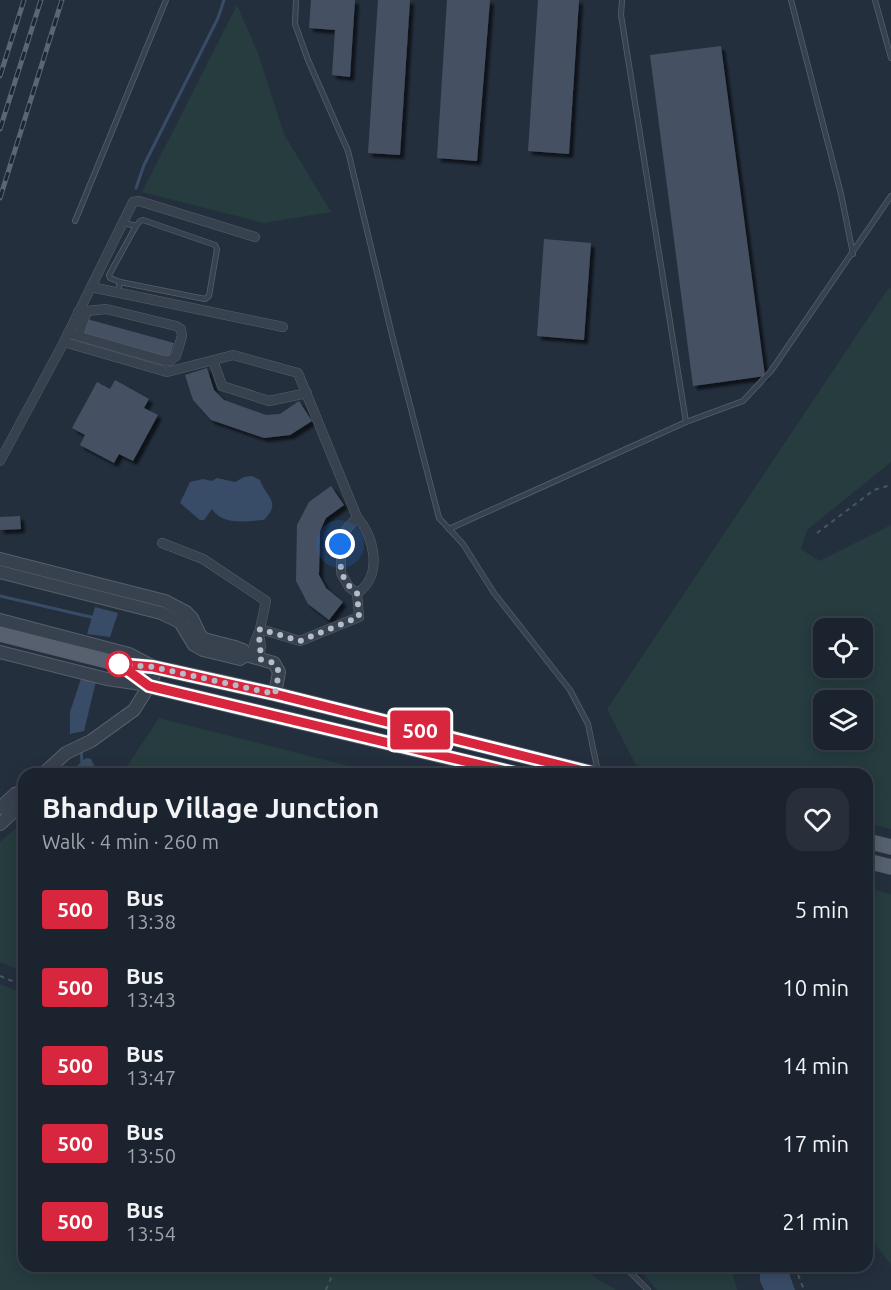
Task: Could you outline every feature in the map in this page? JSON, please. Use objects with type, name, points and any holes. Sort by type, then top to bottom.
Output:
[{"type":"main road","points":[[0,634],[81,647],[112,658],[275,694],[573,768]]},
{"type":"main road","points":[[112,658],[149,686],[493,768]]},
{"type":"main road","points":[[873,842],[891,847]]},
{"type":"main road","points":[[873,862],[891,867]]},
{"type":"street","points":[[0,461],[64,342],[73,334],[91,287],[133,202],[139,201],[255,237]]},
{"type":"street","points":[[91,287],[283,327]]},
{"type":"street","points":[[73,334],[162,360],[170,361],[176,357],[182,336],[181,329],[176,326],[106,309],[83,311]]},
{"type":"street","points":[[64,342],[167,372],[233,355],[298,373],[357,517],[366,527],[372,545],[373,575],[366,587],[357,593]]},
{"type":"street","points":[[213,360],[222,386],[269,401],[306,393]]},
{"type":"street","points":[[259,632],[300,641],[359,617],[357,593],[349,587],[340,573],[340,544],[344,532],[357,517]]},
{"type":"street","points":[[162,543],[202,559],[266,601],[252,657]]},
{"type":"street","points":[[0,559],[163,607],[183,617],[192,618],[196,639],[204,639],[229,651],[243,650],[252,657],[274,663],[279,672],[275,694]]},
{"type":"street","points":[[0,572],[163,607]]},
{"type":"street","points":[[0,620],[81,647]]},
{"type":"street","points":[[0,652],[106,679],[149,686]]},
{"type":"street","points":[[50,768],[66,753],[91,741],[134,710],[149,686],[155,667]]},
{"type":"street","points":[[0,808],[18,793]]},
{"type":"street","points":[[0,824],[18,808]]},
{"type":"lane","points":[[75,221],[166,0]]},
{"type":"lane","points":[[296,0],[296,24],[308,60],[348,151],[439,518],[463,544],[494,593],[570,690],[588,724],[596,768]]},
{"type":"lane","points":[[622,0],[621,15],[686,422]]},
{"type":"lane","points":[[791,0],[842,194],[853,254]]},
{"type":"lane","points":[[875,0],[891,58]]},
{"type":"lane","points":[[449,529],[686,422],[743,401],[771,371],[891,196]]},
{"type":"lane","points":[[143,220],[215,244],[217,249],[209,296],[205,299],[110,278],[109,275],[136,226],[143,220]]},
{"type":"lane","points":[[124,223],[136,226]]},
{"type":"lane","points":[[118,292],[120,282]]},
{"type":"lane","points":[[188,307],[191,296]]},
{"type":"lane","points":[[630,1272],[648,1290]]},
{"type":"path","points":[[817,532],[874,490],[891,485]]},
{"type":"path","points":[[0,976],[18,984]]},
{"type":"path","points":[[326,1290],[334,1272]]},
{"type":"path","points":[[798,1272],[804,1290]]},
{"type":"green space","points":[[237,5],[258,53],[284,134],[331,212],[264,223],[142,192]]},
{"type":"green space","points":[[889,287],[891,289],[891,462],[807,530],[801,549],[819,561],[891,525],[891,829],[873,824],[873,768],[637,767],[607,709]]},
{"type":"green space","points":[[159,718],[357,768],[126,768]]},
{"type":"green space","points":[[18,826],[18,970],[0,962],[0,842]]},
{"type":"green space","points":[[873,890],[891,894],[891,1265],[873,1242]]},
{"type":"green space","points":[[0,984],[18,992],[18,1272],[586,1272],[616,1290],[0,1290]]},
{"type":"green space","points":[[642,1272],[732,1272],[737,1290],[657,1290]]},
{"type":"water","points":[[252,476],[260,480],[271,500],[272,508],[264,520],[229,520],[222,518],[212,509],[204,520],[200,520],[180,503],[190,482],[203,479],[212,481],[217,478],[235,482]]},
{"type":"water","points":[[95,607],[118,613],[110,637],[87,634]]},
{"type":"water","points":[[84,670],[98,673],[84,731],[70,734],[70,712]]},
{"type":"water","points":[[86,758],[91,759],[95,768],[75,768]]},
{"type":"water","points":[[760,1272],[790,1272],[795,1290],[764,1290],[760,1281]]},
{"type":"building","points":[[311,0],[355,0],[350,77],[332,75],[335,30],[309,28]]},
{"type":"building","points":[[378,0],[410,0],[400,155],[368,153]]},
{"type":"building","points":[[447,0],[490,0],[477,161],[437,158]]},
{"type":"building","points":[[538,0],[579,0],[569,154],[528,151]]},
{"type":"building","points":[[721,46],[765,376],[693,386],[650,55]]},
{"type":"building","points":[[544,239],[591,243],[584,340],[537,336]]},
{"type":"building","points":[[87,319],[174,343],[170,358],[83,334]]},
{"type":"building","points":[[207,368],[214,390],[224,400],[266,415],[280,414],[299,401],[312,421],[290,435],[264,438],[211,420],[193,400],[185,375]]},
{"type":"building","points":[[115,380],[149,399],[144,408],[158,415],[133,461],[119,454],[114,463],[80,445],[85,435],[72,428],[97,382],[110,389]]},
{"type":"building","points":[[331,486],[344,505],[326,518],[320,531],[319,575],[326,588],[343,602],[329,620],[308,604],[296,581],[297,525],[309,502]]},
{"type":"building","points":[[20,516],[21,529],[0,530],[0,517]]},
{"type":"waterway","points":[[136,188],[144,165],[218,18],[224,0]]},
{"type":"waterway","points":[[0,596],[95,618]]},
{"type":"waterway","points":[[81,748],[82,763]]},
{"type":"railway","points":[[0,76],[24,0]]},
{"type":"railway","points":[[0,129],[41,0]]},
{"type":"railway","points":[[0,198],[62,0]]},
{"type":"bus line","name":"500","points":[[494,768],[149,686],[119,664],[153,667],[275,694],[572,768]]},
{"type":"route","points":[[119,664],[153,667],[275,694],[279,672],[274,663],[259,659],[260,629],[300,641],[359,617],[357,593],[349,587],[340,573],[340,544]]}]
